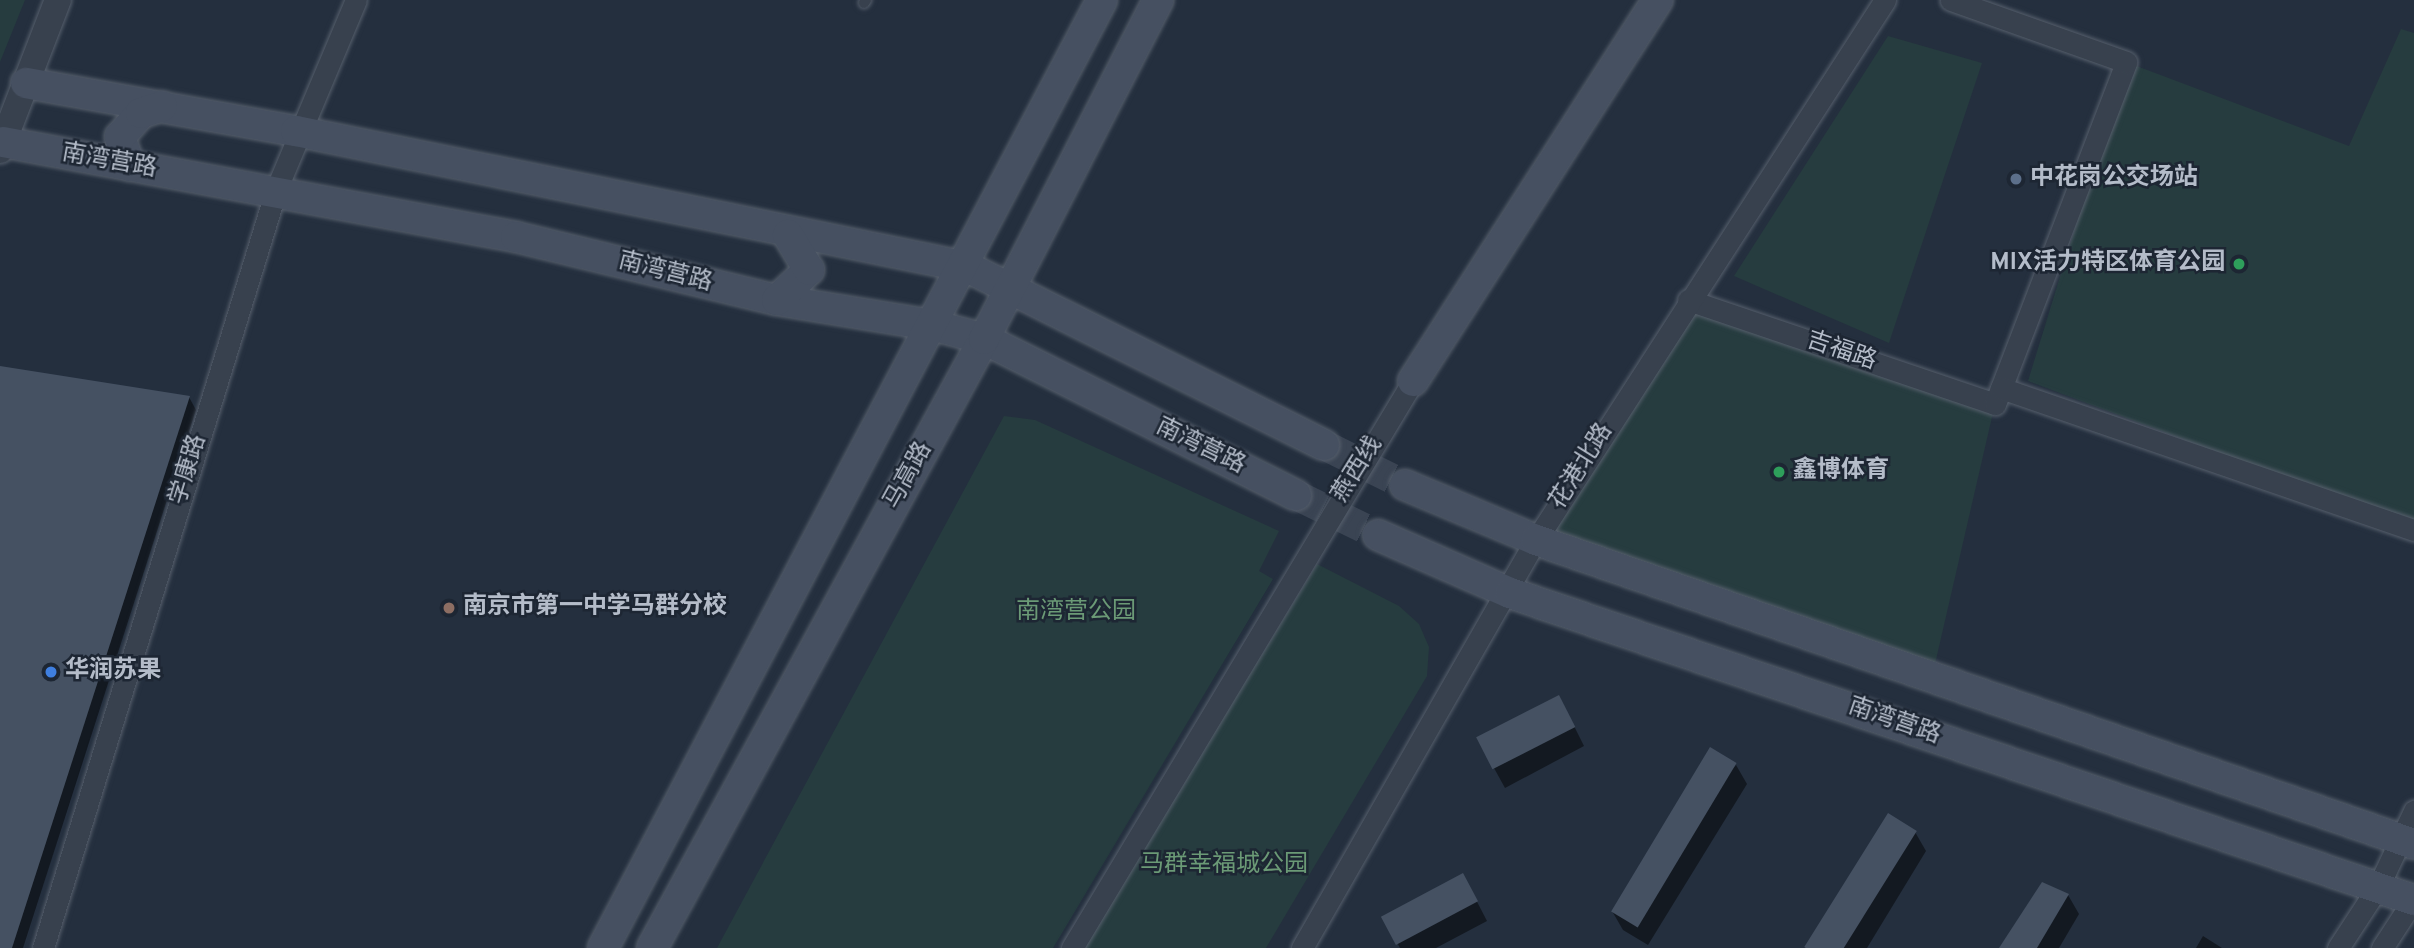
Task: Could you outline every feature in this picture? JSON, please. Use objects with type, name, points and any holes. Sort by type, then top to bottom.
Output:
[{"type":"main road","name":"马高路","points":[[603,948],[932,325],[967,267],[1102,0]]},
{"type":"main road","name":"马高路","points":[[652,948],[984,339],[1007,285],[1158,0]]},
{"type":"main road","name":"燕西线","points":[[1413,381],[1658,0]]},
{"type":"main road","points":[[26,83],[296,131],[788,235],[967,267],[1324,445]]},
{"type":"main road","points":[[130,166],[120,137],[141,113],[162,106]]},
{"type":"main road","name":"南湾营路","points":[[1,146],[276,190],[516,237],[777,300],[932,325],[984,339],[1296,495]]},
{"type":"main road","points":[[777,300],[809,270],[788,235]]},
{"type":"main road","points":[[1405,485],[1536,540],[2406,841]]},
{"type":"main road","name":"南湾营路","points":[[1378,535],[1510,593],[2379,884],[2414,899]]},
{"type":"street","points":[[1,146],[58,0]]},
{"type":"street","name":"学康路","points":[[43,948],[276,190],[296,131],[356,0]]},
{"type":"street","name":"花港北路","points":[[1302,948],[1510,593],[1536,540],[1688,300],[1885,0]]},
{"type":"street","points":[[1951,0],[2126,62],[1998,396]]},
{"type":"street","name":"吉福路","points":[[1688,300],[1998,396],[2414,530]]},
{"type":"street","name":"燕西线","points":[[1072,948],[1413,381]]},
{"type":"street","points":[[2338,948],[2406,841],[2414,811]]},
{"type":"street","points":[[2382,948],[2414,899]]},
{"type":"green space","points":[[0,0],[25,0],[0,62]]},
{"type":"green space","name":"MIX活力特区体育公园","points":[[2401,29],[2414,33],[2414,526],[2028,381],[2126,62],[2349,146]]},
{"type":"green space","points":[[1888,36],[1982,63],[1889,343],[1734,276]]},
{"type":"green space","name":"鑫博体育","points":[[1688,300],[1995,404],[1932,677],[1536,540]]},
{"type":"green space","name":"南湾营公园","points":[[1004,416],[1035,420],[1279,531],[1259,571],[1273,579],[1053,948],[717,948]]},
{"type":"green space","name":"马群幸福城公园","points":[[1317,564],[1399,606],[1419,624],[1429,647],[1427,676],[1266,948],[1082,948]]},
{"type":"building","name":"华润苏果","points":[[0,366],[190,396],[12,948],[0,948]]},
{"type":"building","points":[[1559,695],[1575,727],[1492,769],[1476,737]]},
{"type":"building","points":[[1710,747],[1737,763],[1638,928],[1611,912]]},
{"type":"building","points":[[1888,813],[1917,831],[1844,948],[1804,947]]},
{"type":"building","points":[[1463,873],[1478,901],[1396,945],[1381,917]]},
{"type":"building","points":[[2042,882],[2069,894],[2037,948],[1999,948]]},
{"type":"tunnel","points":[[1324,445],[1405,485]]},
{"type":"tunnel","points":[[1296,495],[1378,535]]},
{"type":"place","name":"中花岗公交场站","points":[[2016,179]]},
{"type":"place","name":"MIX活力特区体育公园","points":[[2239,264]]},
{"type":"place","name":"鑫博体育","points":[[1779,472]]},
{"type":"place","name":"南京市第一中学马群分校","points":[[449,608]]},
{"type":"place","name":"华润苏果","points":[[51,672]]}]
